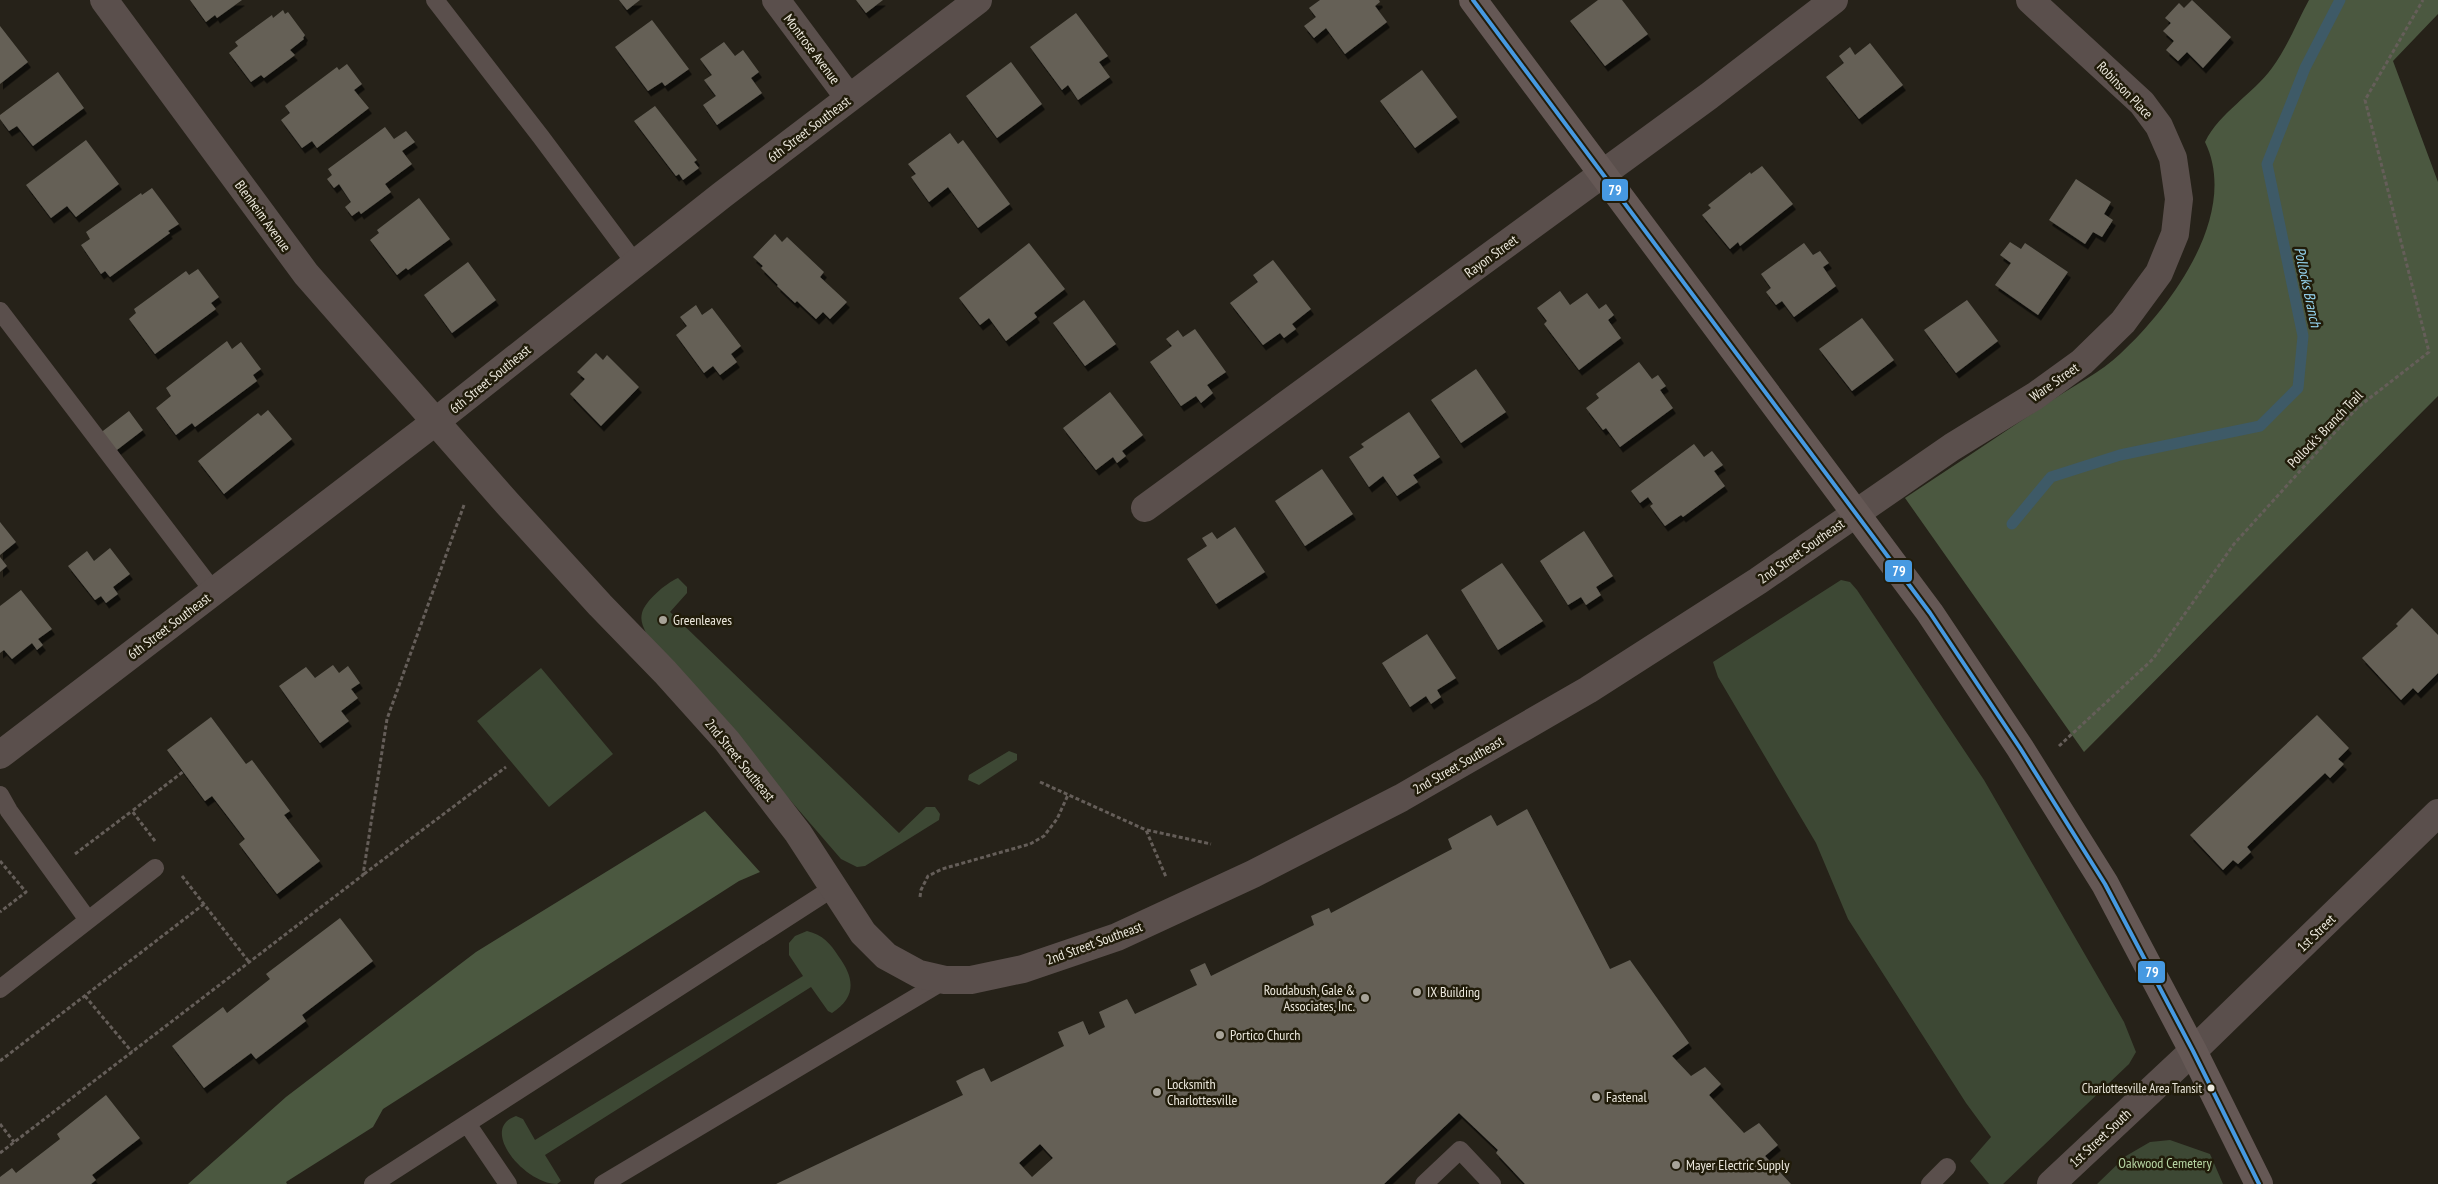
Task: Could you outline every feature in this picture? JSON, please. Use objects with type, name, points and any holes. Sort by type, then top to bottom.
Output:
[{"type":"street","name":"Blenheim Avenue","points":[[104,0],[306,274],[435,422]]},
{"type":"street","name":"Montrose Avenue","points":[[776,0],[849,98]]},
{"type":"street","name":"6th Street Southeast","points":[[0,755],[435,422],[635,263],[978,0]]},
{"type":"street","points":[[1473,0],[1930,614],[2020,748],[2104,884],[2194,1052],[2259,1184]]},
{"type":"street","name":"Rayon Street","points":[[1145,508],[1602,174],[1834,0]]},
{"type":"street","name":"Robinson Place","points":[[2030,0],[2142,103],[2159,126],[2173,158],[2179,199],[2175,234]]},
{"type":"street","name":"Ware Street","points":[[1892,488],[1952,447],[2035,396],[2082,362],[2123,322],[2159,273],[2175,234]]},
{"type":"street","name":"2nd Street Southeast","points":[[435,422],[600,605],[665,672],[727,741],[798,833],[863,933],[886,956],[919,974],[945,980],[971,980],[1022,969],[1117,937],[1253,874],[1393,802],[1588,690],[1758,581],[1892,488]]},
{"type":"street","name":"1st Street","points":[[2194,1052],[2438,813]]},
{"type":"street","name":"1st Street South","points":[[2051,1184],[2194,1052]]},
{"type":"lane","points":[[436,0],[542,137],[635,263]]},
{"type":"lane","points":[[0,311],[214,592]]},
{"type":"lane","points":[[0,794],[9,811],[88,920]]},
{"type":"lane","points":[[0,989],[155,868]]},
{"type":"lane","points":[[373,1184],[468,1125],[833,888]]},
{"type":"lane","points":[[603,1184],[945,980]]},
{"type":"lane","points":[[468,1125],[508,1184]]},
{"type":"lane","points":[[1424,1184],[1460,1150],[1492,1184]]},
{"type":"lane","points":[[1930,1184],[1947,1167]]},
{"type":"path","name":"Pollock's Branch Trail","points":[[2059,746],[2153,659],[2234,544],[2357,408],[2429,352],[2364,100],[2423,0]]},
{"type":"path","points":[[363,875],[387,719],[477,469]]},
{"type":"path","points":[[0,1153],[506,767]]},
{"type":"path","points":[[1040,782],[1146,830],[1211,844]]},
{"type":"path","points":[[920,896],[928,876],[942,869],[1030,844],[1044,836],[1056,819],[1068,795]]},
{"type":"path","points":[[71,857],[132,810]]},
{"type":"path","points":[[1146,830],[1166,877]]},
{"type":"path","points":[[0,861],[26,892],[0,912]]},
{"type":"path","points":[[0,1061],[204,904]]},
{"type":"path","points":[[85,996],[132,1052]]},
{"type":"path","points":[[0,1124],[14,1142]]},
{"type":"green space","points":[[2309,0],[2438,0],[2438,14],[2393,61],[2438,182],[2438,396],[2084,752],[1905,498],[2105,367],[2140,334],[2160,311],[2179,285],[2195,257],[2207,228],[2214,199],[2213,170],[2205,142],[2219,122],[2272,68]]},
{"type":"green space","points":[[678,578],[687,587],[687,593],[670,612],[899,833],[926,807],[935,807],[940,814],[939,820],[865,866],[857,867],[841,859],[646,633],[641,619],[644,608],[657,593]]},
{"type":"green space","points":[[1841,580],[1850,582],[1857,590],[1984,780],[2124,1022],[2136,1052],[2129,1064],[2003,1184],[1989,1184],[1970,1161],[1991,1137],[1966,1103],[1848,919],[1816,843],[1718,677],[1713,662]]},
{"type":"green space","points":[[541,668],[613,754],[549,807],[477,721]]},
{"type":"green space","points":[[1009,751],[1017,754],[1017,760],[979,785],[968,780],[969,775]]},
{"type":"green space","points":[[705,811],[760,872],[739,881],[383,1109],[373,1127],[286,1182],[287,1184],[188,1184],[286,1097],[476,952]]},
{"type":"green space","points":[[807,931],[822,937],[829,944],[848,973],[850,980],[849,994],[840,1007],[832,1013],[828,1011],[811,987],[545,1155],[561,1181],[557,1184],[544,1182],[532,1175],[510,1155],[504,1143],[502,1132],[506,1123],[516,1116],[523,1119],[535,1140],[803,976],[789,955],[789,943],[795,936]]},
{"type":"green space","name":"Oakwood Cemetery","points":[[2170,1140],[2210,1154],[2223,1184],[2097,1184],[2126,1156],[2150,1142]]},
{"type":"building","points":[[190,0],[242,0],[217,18],[215,15],[206,22]]},
{"type":"building","points":[[619,0],[640,0],[627,10]]},
{"type":"building","points":[[856,0],[883,0],[866,13]]},
{"type":"building","points":[[1320,0],[1379,0],[1380,2],[1375,6],[1387,22],[1345,54],[1326,28],[1314,38],[1304,26],[1316,17],[1309,8]]},
{"type":"building","points":[[1598,0],[1622,0],[1648,34],[1605,66],[1570,21]]},
{"type":"building","points":[[2192,0],[2231,37],[2203,68],[2187,52],[2178,61],[2166,50],[2174,41],[2163,31],[2171,23],[2165,18],[2179,3],[2184,8]]},
{"type":"building","points":[[283,10],[285,14],[288,12],[305,35],[304,39],[290,50],[295,55],[264,78],[261,75],[251,82],[229,53],[238,46],[235,42],[272,15],[273,18]]},
{"type":"building","points":[[1076,13],[1108,56],[1099,62],[1110,77],[1078,100],[1068,85],[1062,90],[1030,47]]},
{"type":"building","points":[[652,20],[689,69],[665,86],[662,82],[648,91],[615,47]]},
{"type":"building","points":[[0,26],[28,62],[0,84]]},
{"type":"building","points":[[724,42],[735,56],[743,50],[759,72],[751,78],[762,93],[717,125],[703,105],[716,96],[704,80],[712,75],[700,59]]},
{"type":"building","points":[[1870,43],[1903,85],[1859,119],[1826,77],[1844,63],[1839,56],[1850,47],[1855,55]]},
{"type":"building","points":[[1011,62],[1042,104],[997,138],[966,96]]},
{"type":"building","points":[[347,64],[362,84],[354,90],[369,108],[317,148],[312,141],[302,148],[281,120],[290,113],[285,106],[337,67],[339,70]]},
{"type":"building","points":[[1422,70],[1457,117],[1415,148],[1380,101]]},
{"type":"building","points":[[58,72],[84,108],[33,146],[17,126],[9,131],[0,119],[0,115]]},
{"type":"building","points":[[655,106],[697,160],[694,162],[699,168],[683,180],[679,174],[676,176],[634,121]]},
{"type":"building","points":[[385,127],[394,139],[406,131],[415,142],[402,151],[412,164],[385,184],[391,192],[361,214],[359,211],[352,216],[345,207],[351,202],[339,184],[334,188],[327,179],[332,175],[328,169]]},
{"type":"building","points":[[950,133],[958,144],[963,140],[1010,204],[978,228],[948,187],[929,202],[911,177],[916,174],[908,164]]},
{"type":"building","points":[[86,140],[119,184],[76,217],[67,206],[51,218],[26,185]]},
{"type":"building","points":[[1762,166],[1793,204],[1740,246],[1738,242],[1730,249],[1702,215],[1711,208],[1708,205],[1750,172],[1751,174]]},
{"type":"building","points":[[2076,179],[2111,202],[2104,214],[2113,220],[2102,237],[2093,232],[2085,244],[2049,220]]},
{"type":"building","points":[[152,188],[179,224],[168,231],[170,233],[110,277],[105,271],[101,274],[81,245],[90,239],[86,232],[141,193],[142,195]]},
{"type":"building","points":[[419,198],[450,239],[408,270],[406,268],[397,275],[370,240],[379,233],[377,230]]},
{"type":"building","points":[[775,234],[782,242],[787,237],[824,272],[820,277],[847,302],[830,319],[823,312],[816,319],[797,301],[795,303],[777,286],[761,268],[763,266],[753,257]]},
{"type":"building","points":[[2010,242],[2021,249],[2025,243],[2068,272],[2038,315],[1995,285],[2011,263],[2000,255]]},
{"type":"building","points":[[1029,243],[1065,289],[1034,313],[1037,317],[1006,341],[989,318],[980,325],[959,298]]},
{"type":"building","points":[[1804,243],[1813,255],[1820,251],[1829,263],[1823,267],[1836,286],[1794,317],[1782,301],[1776,305],[1766,292],[1771,288],[1761,274]]},
{"type":"building","points":[[1273,260],[1311,309],[1292,324],[1296,329],[1284,338],[1280,333],[1263,345],[1230,303],[1258,282],[1253,275]]},
{"type":"building","points":[[468,262],[496,300],[452,333],[424,295]]},
{"type":"building","points":[[198,269],[219,297],[211,303],[216,309],[155,354],[129,319],[136,313],[134,309],[186,271],[189,275]]},
{"type":"building","points":[[1560,291],[1570,305],[1587,293],[1599,309],[1606,304],[1614,315],[1608,320],[1621,338],[1579,370],[1544,324],[1547,321],[1537,308]]},
{"type":"building","points":[[1084,300],[1116,344],[1085,366],[1053,323]]},
{"type":"building","points":[[1967,300],[1998,341],[1956,373],[1924,330]]},
{"type":"building","points":[[696,305],[702,315],[712,308],[741,346],[731,354],[737,362],[720,375],[713,366],[704,373],[676,335],[687,326],[680,317]]},
{"type":"building","points":[[1862,318],[1894,360],[1852,391],[1819,349]]},
{"type":"building","points":[[1195,329],[1226,372],[1207,385],[1213,393],[1201,403],[1196,396],[1181,406],[1150,362],[1172,346],[1166,339],[1178,330],[1183,337]]},
{"type":"building","points":[[227,341],[232,349],[241,342],[261,369],[253,375],[257,381],[195,427],[192,423],[176,435],[156,408],[171,396],[166,388]]},
{"type":"building","points":[[596,353],[603,360],[607,355],[639,387],[601,426],[570,394],[585,379],[577,372]]},
{"type":"building","points":[[1639,362],[1652,379],[1658,375],[1666,386],[1660,390],[1673,408],[1620,447],[1606,428],[1603,430],[1586,408],[1599,398],[1596,394]]},
{"type":"building","points":[[1476,369],[1506,412],[1461,443],[1431,400]]},
{"type":"building","points":[[1110,392],[1143,435],[1122,451],[1126,456],[1117,463],[1113,457],[1096,470],[1063,428]]},
{"type":"building","points":[[268,410],[292,439],[224,494],[198,461],[258,413],[261,416]]},
{"type":"building","points":[[129,411],[143,430],[113,453],[99,434]]},
{"type":"building","points":[[1409,412],[1440,457],[1413,475],[1418,482],[1397,496],[1383,476],[1369,487],[1349,457],[1364,447],[1361,444]]},
{"type":"building","points":[[1694,444],[1704,457],[1712,451],[1723,465],[1714,471],[1725,486],[1683,517],[1681,515],[1665,526],[1650,506],[1653,504],[1648,497],[1640,503],[1631,491]]},
{"type":"building","points":[[1322,469],[1353,514],[1305,546],[1275,501]]},
{"type":"building","points":[[0,522],[16,542],[0,555]]},
{"type":"building","points":[[1235,527],[1265,572],[1216,604],[1187,559],[1207,546],[1202,538],[1212,532],[1217,539]]},
{"type":"building","points":[[1584,531],[1613,576],[1596,587],[1601,595],[1586,605],[1581,597],[1568,605],[1540,561]]},
{"type":"building","points":[[110,548],[130,574],[113,587],[118,594],[106,603],[101,596],[95,600],[68,566],[87,551],[94,561]]},
{"type":"building","points":[[0,557],[7,566],[0,572]]},
{"type":"building","points":[[1502,563],[1543,621],[1498,650],[1461,590]]},
{"type":"building","points":[[21,590],[52,629],[38,639],[43,645],[37,650],[32,643],[12,659],[4,650],[0,653],[0,606]]},
{"type":"building","points":[[2412,608],[2438,635],[2438,673],[2418,693],[2413,688],[2401,700],[2362,658],[2398,626],[2396,624]]},
{"type":"building","points":[[1427,634],[1456,678],[1437,690],[1441,697],[1431,704],[1426,696],[1410,707],[1382,663]]},
{"type":"building","points":[[333,665],[339,673],[348,666],[360,683],[351,689],[358,698],[341,711],[349,721],[320,743],[279,686],[306,667],[315,678]]},
{"type":"building","points":[[2317,715],[2349,748],[2338,759],[2344,764],[2330,778],[2325,773],[2247,847],[2251,852],[2238,864],[2233,860],[2223,870],[2190,835]]},
{"type":"building","points":[[211,717],[246,764],[252,760],[290,811],[284,815],[320,861],[277,894],[239,844],[245,839],[212,796],[205,801],[167,750]]},
{"type":"building","name":"IX Building","points":[[1527,809],[1610,969],[1630,960],[1689,1043],[1672,1056],[1691,1076],[1705,1067],[1721,1084],[1709,1095],[1744,1133],[1759,1123],[1778,1145],[1765,1156],[1791,1184],[1525,1184],[1496,1153],[1498,1150],[1459,1113],[1384,1184],[776,1184],[963,1095],[956,1081],[974,1072],[984,1068],[991,1082],[1064,1046],[1058,1032],[1083,1021],[1089,1035],[1105,1027],[1099,1012],[1127,999],[1135,1014],[1197,985],[1190,970],[1205,963],[1211,976],[1314,925],[1311,916],[1329,908],[1331,913],[1452,849],[1448,839],[1491,815],[1497,826]],"holes":[[[1040,1144],[1053,1158],[1032,1177],[1019,1163]]]},
{"type":"building","points":[[340,918],[373,961],[302,1015],[306,1021],[256,1059],[251,1053],[204,1088],[172,1046],[223,1007],[227,1013],[270,979],[266,974]]},
{"type":"building","points":[[106,1095],[140,1138],[92,1175],[96,1180],[91,1184],[0,1184],[0,1177],[12,1168],[16,1173],[60,1139],[57,1134]]},
{"type":"waterway","name":"Pollocks Branch","points":[[2012,524],[2051,477],[2120,455],[2260,426],[2298,388],[2303,336],[2267,164],[2305,68],[2340,0]]},
{"type":"transit line","name":"79","points":[[1473,0],[1930,613],[2020,748],[2105,884],[2193,1051],[2259,1184]]},
{"type":"place","name":"Greenleaves","points":[[663,620]]},
{"type":"place","name":"IX Building","points":[[1417,992]]},
{"type":"place","name":"Roudabush, Gale & Associates, Inc.","points":[[1365,998]]},
{"type":"place","name":"Portico Church","points":[[1220,1035]]},
{"type":"place","name":"Charlottesville Area Transit","points":[[2211,1088]]},
{"type":"place","name":"Locksmith Charlottesville","points":[[1157,1092]]},
{"type":"place","name":"Fastenal","points":[[1596,1097]]},
{"type":"place","name":"Mayer Electric Supply","points":[[1676,1165]]}]
